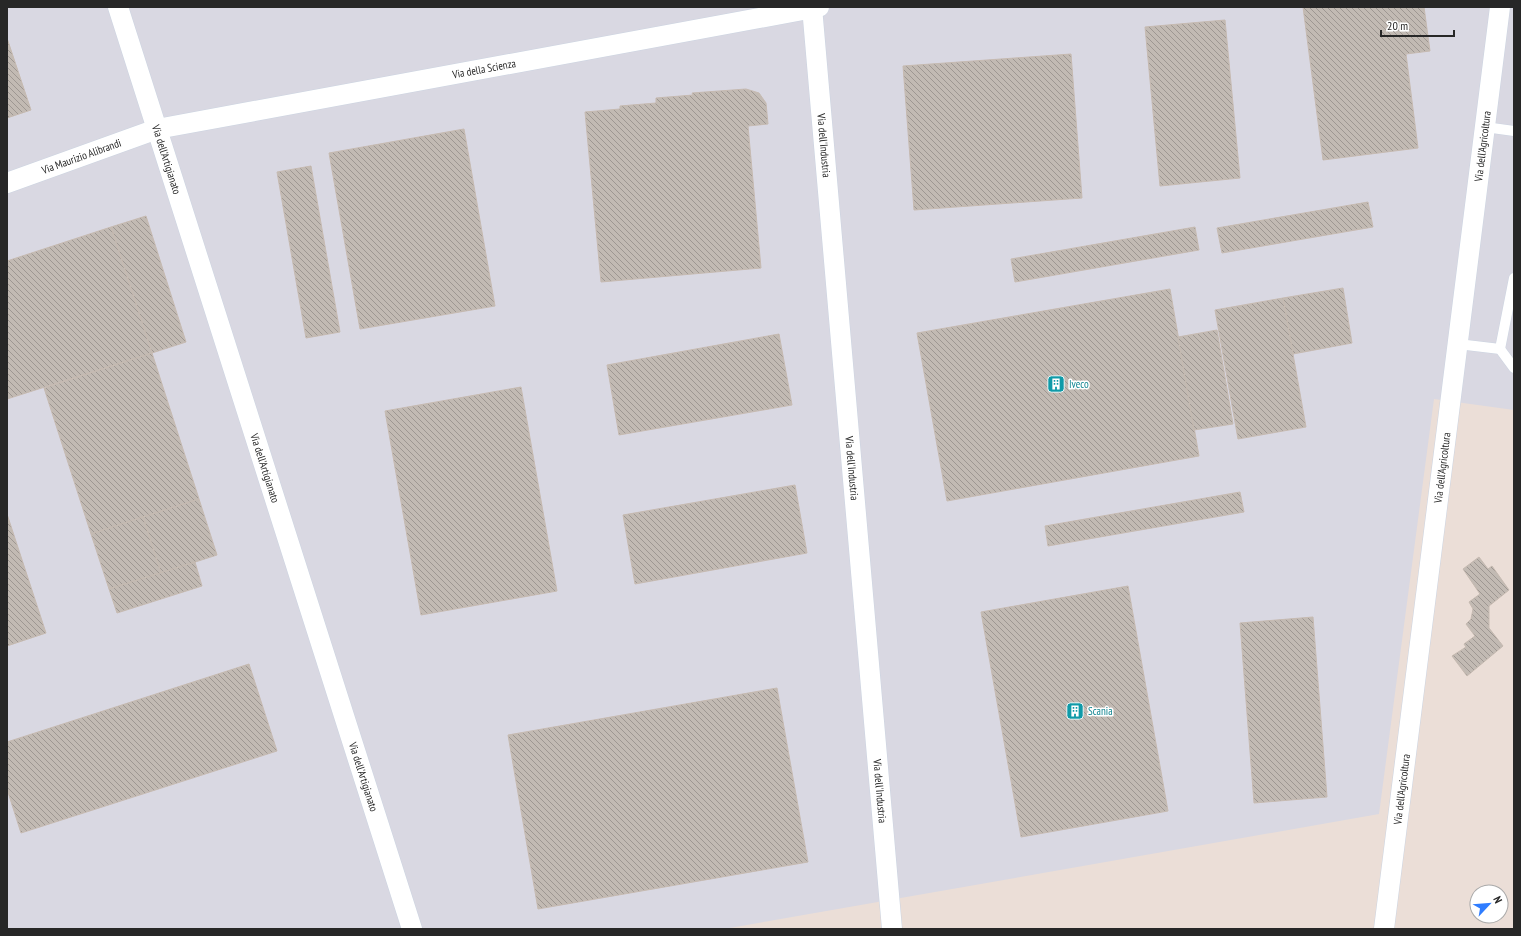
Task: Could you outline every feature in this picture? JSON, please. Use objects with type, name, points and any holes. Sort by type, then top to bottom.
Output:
[{"type":"street","name":"Via dell'Artigianato","points":[[118,7],[412,929]]},
{"type":"street","name":"Via della Scienza","points":[[157,129],[815,7]]},
{"type":"street","name":"Via dell'Industria","points":[[815,7],[892,929]]},
{"type":"street","name":"Via dell'Agricoltura","points":[[1384,929],[1500,7]]},
{"type":"street","name":"Via Maurizio Alibrandi","points":[[7,183],[157,129]]},
{"type":"lane","points":[[1485,127],[1514,131]]},
{"type":"lane","points":[[1500,349],[1514,278]]},
{"type":"lane","points":[[1458,344],[1500,349],[1514,368]]},
{"type":"shaded area","points":[[7,7],[1514,7],[1514,410],[1434,399],[1379,814],[724,929],[7,929]]},
{"type":"building","points":[[1303,7],[1424,7],[1430,51],[1406,54],[1418,148],[1323,160]]},
{"type":"building","points":[[1225,20],[1240,178],[1160,186],[1145,27]]},
{"type":"building","points":[[7,38],[31,110],[7,118]]},
{"type":"building","points":[[1071,54],[1082,198],[914,210],[903,66]]},
{"type":"building","points":[[746,89],[759,93],[766,103],[768,124],[748,126],[761,268],[601,282],[585,112],[620,109],[620,106],[656,103],[656,98],[693,95],[692,93]]},
{"type":"building","points":[[464,129],[495,306],[360,329],[329,153]]},
{"type":"building","points":[[311,166],[340,332],[306,338],[277,172]]},
{"type":"building","points":[[1368,202],[1373,227],[1222,253],[1217,228]]},
{"type":"building","points":[[146,216],[186,342],[152,353],[111,227]]},
{"type":"building","points":[[111,227],[152,353],[7,399],[7,261]]},
{"type":"building","points":[[1195,227],[1199,250],[1015,282],[1011,259]]},
{"type":"building","points":[[1343,288],[1352,343],[1293,354],[1283,298]]},
{"type":"building","name":"Iveco","points":[[1170,289],[1199,456],[947,501],[917,333]]},
{"type":"building","points":[[1283,298],[1306,427],[1238,439],[1215,310]]},
{"type":"building","points":[[1217,330],[1233,424],[1194,430],[1178,337]]},
{"type":"building","points":[[779,334],[792,405],[619,435],[607,365]]},
{"type":"building","points":[[152,353],[199,499],[91,534],[44,388]]},
{"type":"building","points":[[521,387],[557,591],[421,615],[385,411]]},
{"type":"building","points":[[795,485],[807,553],[635,584],[623,515]]},
{"type":"building","points":[[1240,492],[1244,512],[1048,546],[1045,526]]},
{"type":"building","points":[[199,499],[217,555],[161,573],[143,517]]},
{"type":"building","points":[[7,514],[46,633],[7,646]]},
{"type":"building","points":[[143,517],[161,573],[109,589],[91,534]]},
{"type":"building","points":[[1479,557],[1488,569],[1492,566],[1509,590],[1489,606],[1489,628],[1503,646],[1467,676],[1452,656],[1466,647],[1464,644],[1475,636],[1466,624],[1471,619],[1473,609],[1469,602],[1480,594],[1463,569]]},
{"type":"building","points":[[195,562],[202,586],[117,613],[109,589]]},
{"type":"building","name":"Scania","points":[[1128,586],[1168,811],[1021,837],[981,612]]},
{"type":"building","points":[[1313,617],[1327,797],[1254,803],[1240,623]]},
{"type":"building","points":[[249,664],[277,751],[21,833],[7,789],[7,742]]},
{"type":"building","points":[[777,688],[808,862],[538,909],[508,735]]},
{"type":"place","name":"Iveco","points":[[1056,384]]},
{"type":"place","name":"Scania","points":[[1075,711]]}]
